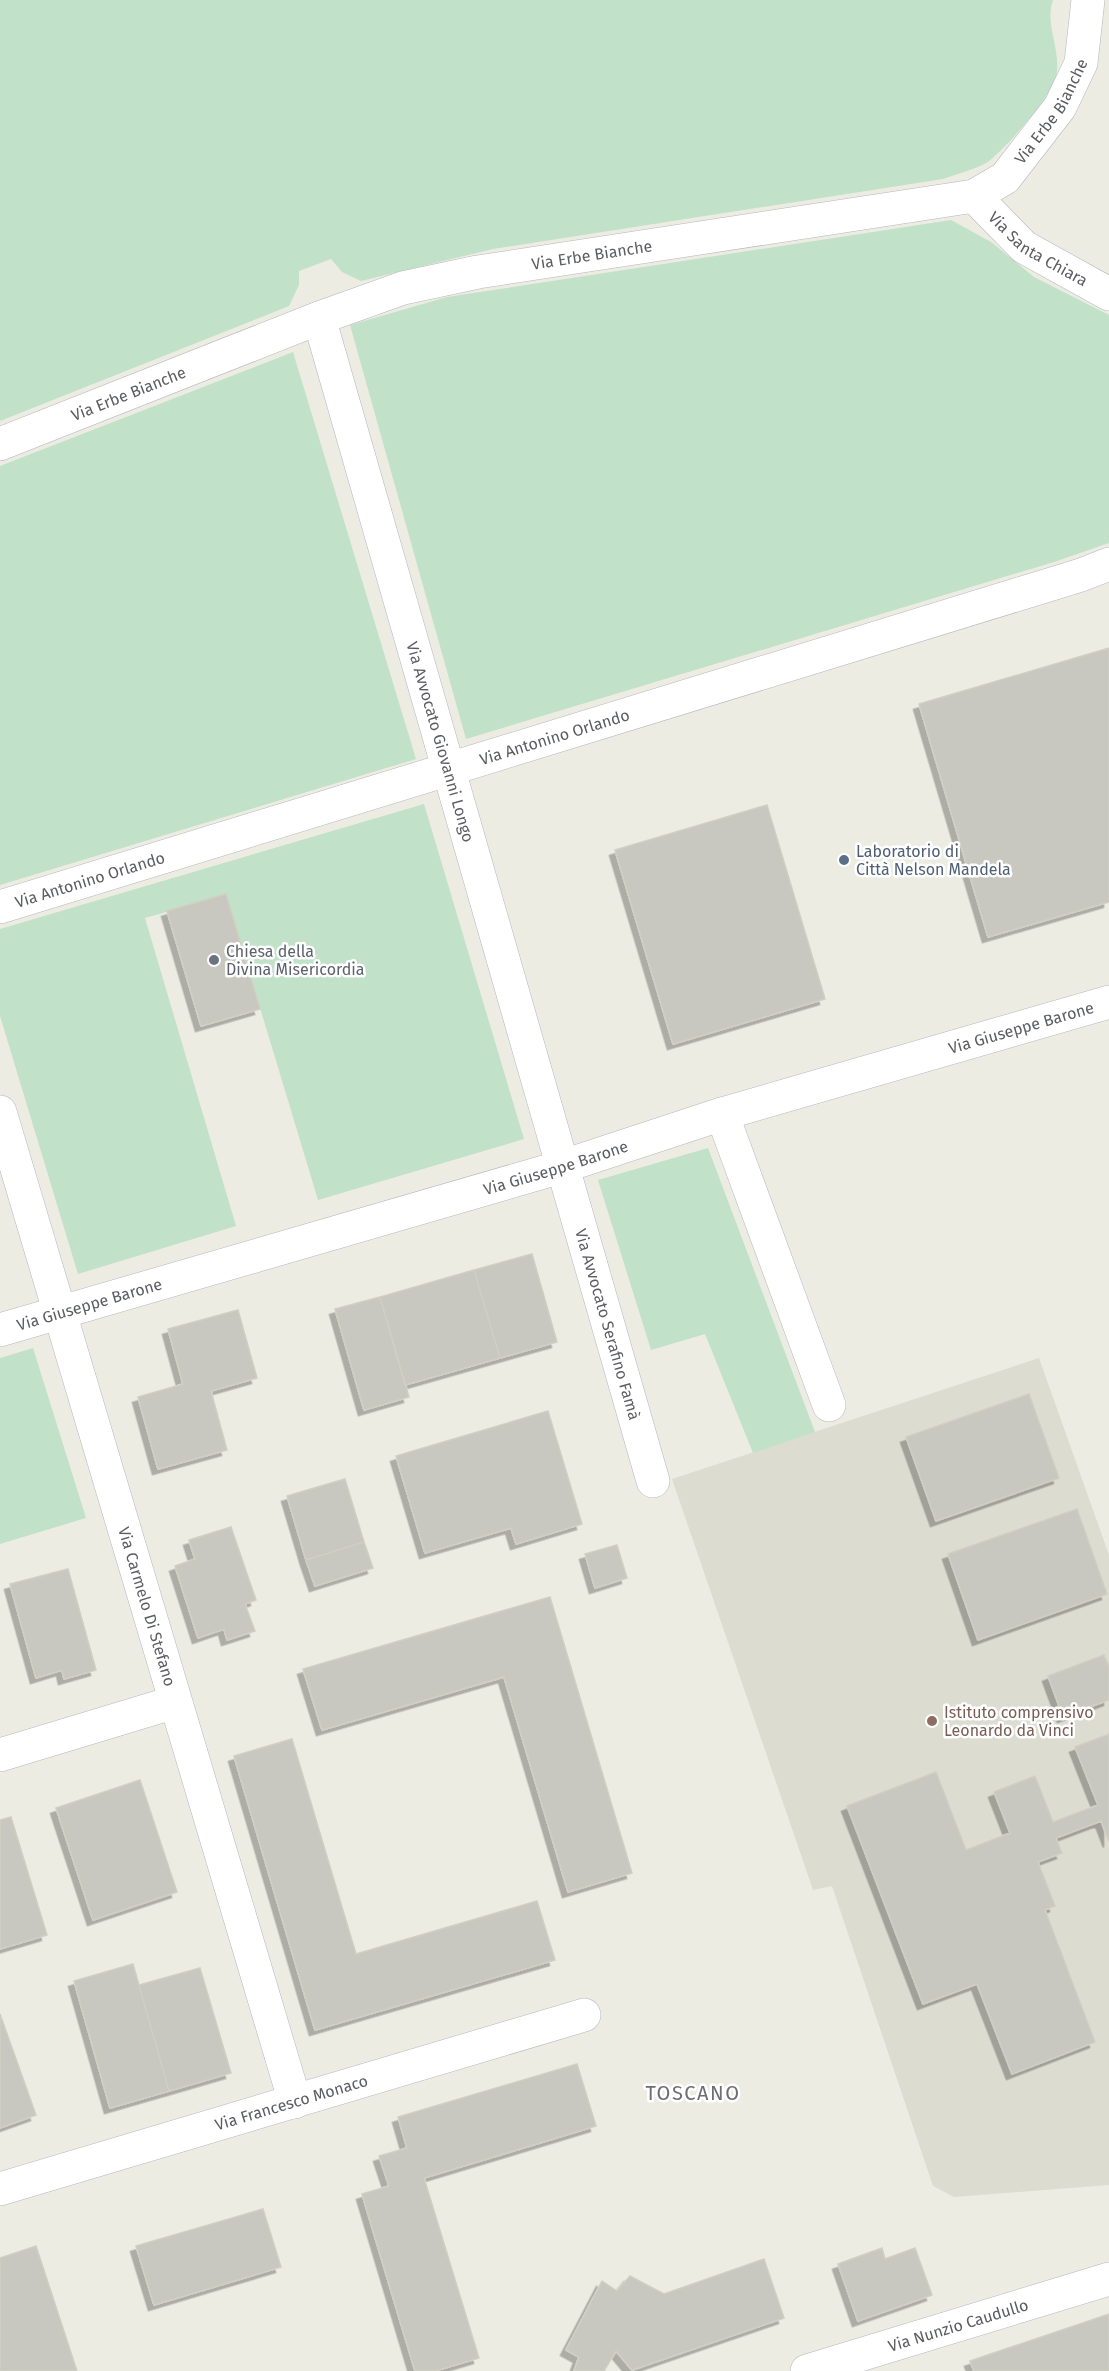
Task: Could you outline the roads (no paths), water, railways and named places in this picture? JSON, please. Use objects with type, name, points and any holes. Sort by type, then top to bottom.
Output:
[{"type":"street","name":"Via Erbe Bianche","points":[[0,444],[319,318],[403,288],[478,273],[974,196],[1005,178],[1060,107],[1080,63],[1088,0]]},
{"type":"street","name":"Via Santa Chiara","points":[[974,196],[1024,247],[1109,294]]},
{"type":"street","name":"Via Avvocato Giovanni Longo","points":[[319,318],[561,1167]]},
{"type":"street","name":"Via Antonino Orlando","points":[[0,907],[1070,579],[1109,564]]},
{"type":"street","points":[[1070,579],[1109,572]]},
{"type":"street","name":"Via Giuseppe Barone","points":[[0,1330],[561,1167],[722,1114],[1109,1002]]},
{"type":"street","name":"Via Carmelo Di Stefano","points":[[0,1112],[294,2102]]},
{"type":"street","points":[[722,1114],[829,1405]]},
{"type":"street","name":"Via Avvocato Serafino Famà","points":[[561,1167],[652,1481]]},
{"type":"street","points":[[0,1755],[175,1702]]},
{"type":"street","name":"Via Francesco Monaco","points":[[0,2189],[584,2015]]},
{"type":"street","name":"Via Nunzio Caudullo","points":[[807,2371],[1109,2279]]},
{"type":"place","name":"Laboratorio di Città Nelson Mandela","points":[[844,860]]},
{"type":"place","name":"Chiesa della Divina Misericordia","points":[[214,960]]},
{"type":"place","name":"Istituto comprensivo Leonardo da Vinci","points":[[932,1721]]},
{"type":"district","name":"TOSCANO","points":[[693,2093]]}]
